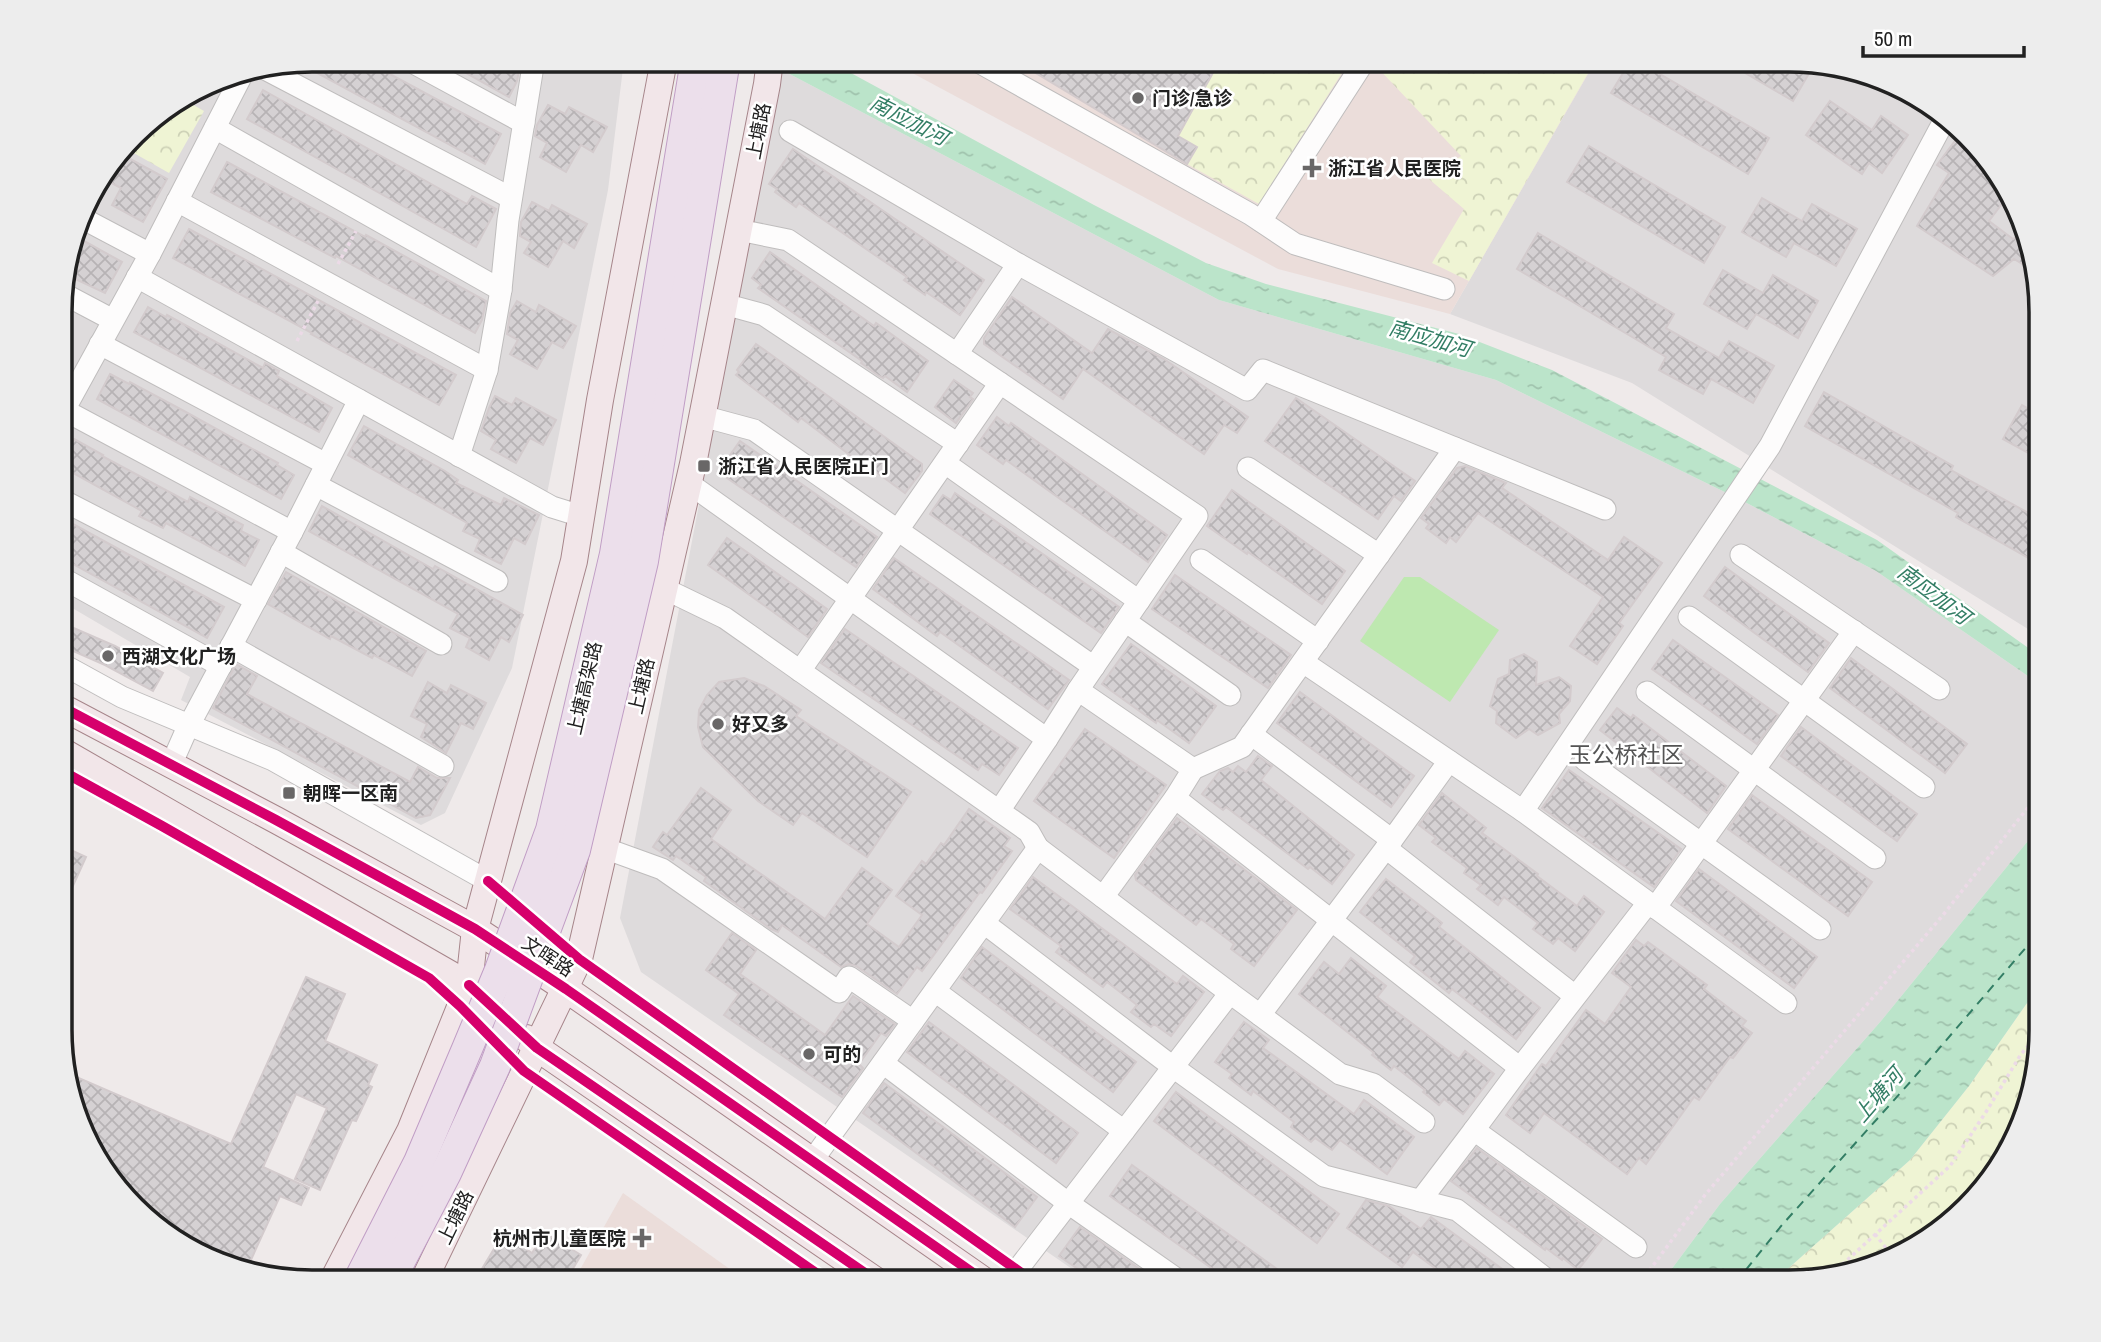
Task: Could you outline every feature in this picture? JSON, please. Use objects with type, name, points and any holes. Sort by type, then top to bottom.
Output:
[{"type":"highway","name":"上塘高架路","points":[[364,1270],[419,1162],[462,1062],[500,970],[551,830],[615,554],[694,72]]},
{"type":"highway","name":"上塘高架路","points":[[395,1270],[446,1173],[495,1066],[575,850],[643,561],[723,72]]},
{"type":"main road","points":[[338,1270],[410,1131],[470,985],[475,929],[574,561],[600,400],[662,72]]},
{"type":"main road","name":"上塘路","points":[[429,1270],[579,959],[693,464],[768,72]]},
{"type":"main road","name":"文晖路","points":[[72,712],[475,929],[566,989],[969,1270]]},
{"type":"main road","points":[[72,757],[470,985],[537,1048],[861,1270]]},
{"type":"street","points":[[430,72],[524,123]]},
{"type":"street","points":[[459,456],[488,370],[501,289],[511,198],[532,72]]},
{"type":"street","points":[[996,72],[1261,221],[1295,244],[1444,289]]},
{"type":"street","points":[[1261,221],[1358,72]]},
{"type":"street","points":[[276,75],[511,198]]},
{"type":"street","points":[[72,390],[150,254],[238,83]]},
{"type":"street","points":[[1523,811],[1770,446],[1941,126]]},
{"type":"street","points":[[215,128],[501,289]]},
{"type":"street","points":[[790,131],[1018,264],[1247,390],[1263,370],[1605,509]]},
{"type":"street","points":[[177,201],[488,370]]},
{"type":"street","points":[[89,222],[150,254]]},
{"type":"street","points":[[739,230],[788,240],[1197,516],[999,811]]},
{"type":"street","points":[[957,354],[1018,264]]},
{"type":"street","points":[[137,277],[552,507],[581,516]]},
{"type":"street","points":[[73,299],[113,320]]},
{"type":"street","points":[[724,304],[764,315],[958,444]]},
{"type":"street","points":[[100,344],[326,464]]},
{"type":"street","points":[[800,671],[1000,383]]},
{"type":"street","points":[[172,765],[189,726],[359,400]]},
{"type":"street","points":[[72,406],[292,532]]},
{"type":"street","points":[[702,416],[754,430],[1094,667]]},
{"type":"street","points":[[1102,897],[1175,799],[1192,769],[1242,747],[1455,448]]},
{"type":"street","points":[[945,463],[1139,601]]},
{"type":"street","points":[[1248,468],[1379,555]]},
{"type":"street","points":[[687,482],[1047,739]]},
{"type":"street","points":[[316,485],[497,582]]},
{"type":"street","points":[[72,505],[256,600]]},
{"type":"street","points":[[281,552],[441,644]]},
{"type":"street","points":[[1741,555],[1939,688]]},
{"type":"street","points":[[1200,560],[1318,641]]},
{"type":"street","points":[[72,584],[221,666]]},
{"type":"street","points":[[663,588],[725,618],[1029,832],[1038,848],[1340,1074],[1373,1084],[1424,1122]]},
{"type":"street","points":[[1689,617],[1924,787]]},
{"type":"street","points":[[1125,621],[1230,695]]},
{"type":"street","points":[[1420,1201],[1575,996],[1701,844],[1854,631]]},
{"type":"street","points":[[231,646],[443,766]]},
{"type":"street","points":[[1303,662],[1523,811],[1786,1003]]},
{"type":"street","points":[[72,670],[122,697],[273,760],[488,881]]},
{"type":"street","points":[[1078,690],[1192,769]]},
{"type":"street","points":[[1647,692],[1875,858]]},
{"type":"street","points":[[1251,734],[1575,996]]},
{"type":"street","points":[[1260,1015],[1449,761]]},
{"type":"street","points":[[1585,761],[1820,929]]},
{"type":"street","points":[[1175,799],[1520,1068]]},
{"type":"street","points":[[604,848],[662,869],[839,992],[849,977],[913,1021]]},
{"type":"street","points":[[812,1161],[1038,848]]},
{"type":"street","points":[[984,923],[1324,1176],[1457,1210],[1534,1270]]},
{"type":"street","points":[[935,990],[1124,1130]]},
{"type":"street","points":[[1017,1270],[1230,993]]},
{"type":"street","points":[[883,1063],[1068,1203],[1164,1270]]},
{"type":"street","points":[[1474,1130],[1636,1247]]},
{"type":"path","points":[[1650,1270],[1705,1195],[1943,915],[2029,806]]},
{"type":"path","points":[[1843,1264],[1950,1167],[2029,1045]]},
{"type":"path","points":[[1874,1234],[1887,1249]]},
{"type":"shaded area","points":[[311,72],[623,72],[608,190],[512,668],[445,813],[421,825],[181,700],[190,677],[72,608],[74,280],[84,234],[96,205],[112,178],[142,142],[166,121],[205,96],[249,80]]},
{"type":"shaded area","points":[[782,72],[1219,300],[1496,380],[1741,500],[1876,571],[2029,677],[2029,840],[1881,1021],[1720,1204],[1671,1270],[1074,1270],[641,972],[620,918]]},
{"type":"shaded area","name":"浙江省人民医院","points":[[910,72],[1589,72],[1450,314],[1278,269]]},
{"type":"shaded area","points":[[1589,72],[1821,74],[1867,84],[1896,96],[1935,121],[1959,142],[1980,166],[2011,220],[2021,249],[2029,296],[2029,630],[1632,383],[1450,314]]},
{"type":"shaded area","points":[[1404,577],[1420,577],[1499,630],[1450,702],[1360,641]]},
{"type":"shaded area","name":"杭州市儿童医院","points":[[623,1193],[731,1270],[580,1270]]},
{"type":"green space","points":[[1213,72],[1342,72],[1259,204],[1187,164],[1197,147],[1178,136]]},
{"type":"green space","points":[[1382,72],[1589,72],[1469,281],[1432,263],[1464,209],[1429,179],[1461,156]]},
{"type":"green space","points":[[192,104],[204,111],[169,173],[133,152],[153,131]]},
{"type":"green space","points":[[2029,1000],[2029,1046],[2017,1108],[2005,1137],[1989,1164],[1959,1200],[1935,1221],[1881,1252],[1852,1262],[1821,1268],[1786,1270],[1910,1160],[1969,1086]]},
{"type":"water","name":"南应加河","points":[[786,72],[849,72],[1206,263],[1266,284],[1459,334],[1552,370],[1877,540],[2029,648],[2029,677],[1876,571],[1741,500],[1496,380],[1219,300]]},
{"type":"water","name":"上塘河","points":[[2029,840],[2029,1000],[1969,1086],[1910,1160],[1786,1270],[1671,1270],[1720,1204],[1881,1021]]},
{"type":"building","points":[[315,72],[386,72],[501,134],[485,164]]},
{"type":"building","points":[[464,72],[519,72],[509,97]]},
{"type":"building","name":"门诊/急诊","points":[[1034,72],[1213,72],[1178,136],[1197,147],[1187,164]]},
{"type":"building","points":[[1624,72],[1656,72],[1769,138],[1748,174],[1611,93]]},
{"type":"building","points":[[1743,72],[1809,73],[1793,101]]},
{"type":"building","points":[[263,90],[467,204],[472,196],[496,209],[476,247],[247,119]]},
{"type":"building","points":[[1830,101],[1872,130],[1881,116],[1908,135],[1882,173],[1869,163],[1862,174],[1806,135]]},
{"type":"building","points":[[548,105],[565,114],[569,107],[607,127],[593,152],[581,145],[566,172],[540,157],[547,143],[535,136],[537,125]]},
{"type":"building","points":[[1956,139],[1980,166],[1997,192],[2002,203],[1989,221],[2013,239],[2017,237],[2024,265],[2014,259],[1993,276],[1917,226],[1949,173],[1937,165]]},
{"type":"building","points":[[1589,146],[1725,227],[1704,263],[1567,182]]},
{"type":"building","points":[[793,149],[984,280],[960,315],[926,292],[925,295],[904,280],[907,277],[799,203],[796,207],[775,192],[777,189],[769,184]]},
{"type":"building","points":[[128,158],[167,179],[143,222],[112,205],[121,188],[110,182]]},
{"type":"building","points":[[227,162],[486,301],[482,320],[475,333],[336,256],[335,258],[211,192]]},
{"type":"building","points":[[1762,198],[1802,221],[1812,204],[1857,229],[1836,266],[1794,243],[1786,257],[1742,232]]},
{"type":"building","points":[[532,202],[549,211],[552,205],[587,224],[574,248],[563,241],[548,267],[524,253],[531,242],[520,236],[521,222]]},
{"type":"building","points":[[189,229],[456,375],[439,405],[173,258]]},
{"type":"building","points":[[1538,233],[1674,314],[1666,328],[1719,358],[1729,341],[1774,366],[1753,403],[1711,379],[1703,394],[1659,370],[1666,357],[1517,269]]},
{"type":"building","points":[[82,240],[122,262],[105,293],[74,279]]},
{"type":"building","points":[[770,252],[928,361],[907,392],[885,376],[879,376],[861,363],[862,361],[758,288],[761,285],[752,278]]},
{"type":"building","points":[[1723,270],[1763,293],[1773,275],[1818,301],[1798,338],[1756,314],[1747,329],[1704,304]]},
{"type":"building","points":[[1012,297],[1092,353],[1108,329],[1164,359],[1248,417],[1237,433],[1224,425],[1204,454],[1083,369],[1063,399],[984,344],[984,338]]},
{"type":"building","points":[[517,301],[536,312],[539,305],[576,326],[563,348],[552,342],[537,369],[510,354],[518,340],[507,334],[510,313]]},
{"type":"building","points":[[148,307],[263,368],[265,363],[279,371],[277,376],[332,408],[319,432],[134,332]]},
{"type":"building","points":[[756,344],[922,464],[922,471],[905,493],[801,418],[798,422],[736,375]]},
{"type":"building","points":[[110,374],[129,384],[130,382],[278,463],[277,465],[294,475],[281,499],[97,399]]},
{"type":"building","points":[[954,380],[973,393],[970,397],[973,399],[956,423],[935,407]]},
{"type":"building","points":[[1824,392],[1953,466],[1951,470],[2029,513],[2029,558],[1956,517],[1958,513],[1805,426]]},
{"type":"building","points":[[495,396],[512,405],[516,398],[556,420],[543,445],[530,438],[516,463],[491,449],[496,440],[481,431]]},
{"type":"building","points":[[1296,398],[1415,481],[1401,501],[1394,496],[1378,519],[1265,441]]},
{"type":"building","points":[[2022,405],[2029,409],[2029,453],[2003,439]]},
{"type":"building","points":[[997,417],[1009,426],[1011,423],[1167,535],[1148,562],[1006,460],[1003,464],[977,445]]},
{"type":"building","points":[[364,426],[445,471],[458,480],[456,483],[501,505],[504,498],[539,515],[525,544],[514,538],[501,564],[475,551],[480,539],[463,531],[467,523],[348,455]]},
{"type":"building","points":[[74,439],[188,502],[190,497],[243,525],[241,531],[259,540],[245,566],[166,523],[163,528],[139,516],[142,511],[72,472]]},
{"type":"building","points":[[740,441],[877,537],[856,567],[727,478],[730,474],[721,468]]},
{"type":"building","points":[[1465,466],[1506,483],[1502,488],[1608,560],[1624,537],[1662,563],[1619,623],[1623,626],[1597,664],[1570,646],[1603,597],[1478,513],[1456,542],[1450,537],[1446,543],[1426,528],[1429,524],[1421,518],[1457,468]]},
{"type":"building","points":[[1232,490],[1345,571],[1322,604],[1207,526]]},
{"type":"building","points":[[955,493],[1119,607],[1101,633],[930,514],[943,495],[951,500]]},
{"type":"building","points":[[322,506],[433,569],[435,566],[523,615],[509,642],[501,637],[489,660],[466,647],[470,638],[450,628],[458,614],[309,531]]},
{"type":"building","points":[[72,523],[224,607],[207,638],[72,564]]},
{"type":"building","points":[[727,538],[827,609],[808,637],[708,565]]},
{"type":"building","points":[[894,558],[1069,680],[1048,709],[940,632],[937,636],[873,589]]},
{"type":"building","points":[[1725,567],[1829,643],[1808,672],[1704,596]]},
{"type":"building","points":[[286,572],[426,651],[412,676],[374,655],[372,658],[331,636],[330,639],[268,604]]},
{"type":"building","points":[[1175,575],[1291,655],[1268,688],[1152,609]]},
{"type":"building","name":"西湖文化广场","points":[[72,627],[115,646],[163,673],[153,691],[72,650]]},
{"type":"building","points":[[845,629],[1018,748],[999,775],[982,764],[978,770],[821,663]]},
{"type":"building","points":[[1673,640],[1778,715],[1757,744],[1652,669]]},
{"type":"building","points":[[1131,644],[1216,706],[1189,743],[1102,684]]},
{"type":"building","points":[[1524,654],[1537,662],[1536,685],[1559,677],[1571,686],[1570,701],[1559,714],[1560,723],[1538,735],[1529,729],[1516,738],[1496,723],[1497,711],[1490,706],[1498,679],[1509,674],[1510,660]]},
{"type":"building","points":[[1851,658],[1967,744],[1945,773],[1830,688]]},
{"type":"building","points":[[236,664],[257,676],[247,694],[410,782],[418,767],[437,778],[450,778],[430,815],[416,818],[213,708]]},
{"type":"building","points":[[744,678],[764,686],[801,710],[796,716],[911,792],[867,857],[802,813],[793,825],[758,801],[703,747],[698,727],[699,710],[707,695],[719,682]]},
{"type":"building","points":[[428,682],[447,693],[451,685],[486,703],[473,729],[461,723],[446,753],[421,737],[427,724],[411,716]]},
{"type":"building","points":[[1300,692],[1414,776],[1391,807],[1277,723]]},
{"type":"building","points":[[1617,708],[1631,718],[1633,715],[1726,786],[1707,813],[1600,730]]},
{"type":"building","points":[[1801,727],[1917,814],[1897,841],[1781,756]]},
{"type":"building","points":[[1085,729],[1166,785],[1114,858],[1034,801]]},
{"type":"building","points":[[1258,756],[1272,766],[1261,780],[1354,855],[1332,884],[1226,807],[1223,810],[1202,794],[1220,771],[1228,768],[1233,772],[1238,766],[1246,772]]},
{"type":"building","points":[[1569,770],[1681,849],[1654,887],[1542,808]]},
{"type":"building","points":[[701,788],[731,810],[711,839],[825,919],[862,868],[892,890],[867,924],[899,947],[922,915],[896,896],[922,861],[926,864],[941,843],[944,845],[969,809],[1010,838],[1004,846],[1012,851],[922,971],[917,967],[897,994],[856,966],[849,964],[841,967],[782,925],[778,932],[771,929],[704,881],[706,877],[676,856],[673,860],[653,847],[663,832],[667,835]]},
{"type":"building","points":[[1442,793],[1486,828],[1482,833],[1577,906],[1584,896],[1604,912],[1575,951],[1558,938],[1553,944],[1533,929],[1538,923],[1504,897],[1498,905],[1477,889],[1481,885],[1464,873],[1467,868],[1432,842],[1436,838],[1419,825]]},
{"type":"building","points":[[1752,795],[1872,882],[1848,916],[1728,829]]},
{"type":"building","points":[[1177,818],[1297,910],[1254,966],[1231,949],[1234,944],[1201,919],[1196,925],[1136,880],[1135,875]]},
{"type":"building","points":[[72,851],[86,857],[72,888]]},
{"type":"building","points":[[1699,869],[1817,957],[1794,988],[1676,901]]},
{"type":"building","points":[[1033,877],[1177,984],[1183,976],[1204,992],[1171,1036],[1154,1024],[1151,1027],[1131,1012],[1137,1005],[1107,982],[1103,987],[1056,952],[1061,946],[1010,909]]},
{"type":"building","points":[[1386,879],[1442,923],[1439,927],[1540,1008],[1516,1039],[1452,989],[1449,993],[1410,962],[1415,956],[1360,912]]},
{"type":"building","points":[[732,933],[756,950],[740,974],[825,1035],[853,996],[895,1024],[886,1036],[881,1033],[859,1064],[863,1068],[842,1097],[724,1015],[739,994],[706,970]]},
{"type":"building","points":[[1636,940],[1644,946],[1648,942],[1707,985],[1704,989],[1746,1021],[1742,1026],[1752,1033],[1733,1058],[1730,1057],[1699,1100],[1694,1097],[1646,1164],[1639,1158],[1627,1174],[1544,1113],[1530,1133],[1506,1115],[1542,1064],[1546,1066],[1586,1010],[1605,1024],[1631,987],[1612,973]]},
{"type":"building","points":[[982,947],[1136,1062],[1113,1092],[961,978]]},
{"type":"building","points":[[1351,958],[1386,986],[1377,997],[1459,1059],[1465,1051],[1494,1074],[1463,1114],[1444,1099],[1439,1105],[1423,1092],[1425,1090],[1394,1066],[1391,1070],[1372,1055],[1374,1053],[1299,994],[1324,962],[1339,974]]},
{"type":"building","points":[[306,977],[345,994],[325,1041],[377,1065],[368,1085],[372,1087],[356,1121],[352,1120],[320,1190],[295,1179],[327,1108],[296,1094],[263,1167],[309,1188],[301,1205],[280,1196],[250,1262],[205,1246],[178,1230],[153,1211],[131,1189],[112,1164],[90,1122],[76,1077],[231,1144]]},
{"type":"building","points":[[929,1022],[1078,1133],[1056,1163],[907,1052]]},
{"type":"building","points":[[1244,1022],[1269,1040],[1263,1048],[1354,1114],[1364,1100],[1414,1137],[1387,1174],[1340,1140],[1332,1150],[1315,1138],[1311,1142],[1291,1127],[1294,1122],[1253,1091],[1251,1095],[1229,1078],[1232,1074],[1215,1062]]},
{"type":"building","points":[[884,1083],[1037,1197],[1015,1227],[863,1113]]},
{"type":"building","points":[[1176,1092],[1339,1214],[1317,1243],[1154,1121]]},
{"type":"building","points":[[1477,1148],[1602,1239],[1578,1270],[1563,1258],[1562,1260],[1546,1248],[1545,1250],[1451,1181]]},
{"type":"building","points":[[1132,1165],[1278,1270],[1214,1270],[1110,1196]]},
{"type":"building","points":[[1366,1200],[1389,1206],[1421,1229],[1431,1217],[1504,1270],[1438,1270],[1413,1252],[1402,1267],[1347,1228]]},
{"type":"building","points":[[1080,1227],[1141,1270],[1079,1270],[1059,1256]]},
{"type":"building","points":[[545,1233],[581,1255],[572,1270],[481,1270],[503,1234],[532,1253]]},
{"type":"ferry route","points":[[1746,1270],[1782,1225],[2029,944]]},
{"type":"cycle path","points":[[72,712],[475,929],[566,989],[969,1270]]},
{"type":"cycle path","points":[[72,776],[429,978],[524,1071],[812,1270]]},
{"type":"cycle path","points":[[488,881],[579,959],[1017,1270]]},
{"type":"cycle path","points":[[469,985],[537,1048],[861,1270]]},
{"type":"place","name":"门诊/急诊","points":[[1138,98]]},
{"type":"place","name":"浙江省人民医院","points":[[1312,168]]},
{"type":"place","name":"浙江省人民医院正门","points":[[704,466]]},
{"type":"place","name":"西湖文化广场","points":[[108,656]]},
{"type":"place","name":"好又多","points":[[718,724]]},
{"type":"place","name":"朝晖一区南","points":[[289,793]]},
{"type":"place","name":"可的","points":[[809,1054]]},
{"type":"place","name":"杭州市儿童医院","points":[[642,1238]]},
{"type":"district","name":"玉公桥社区","points":[[1626,754]]}]
